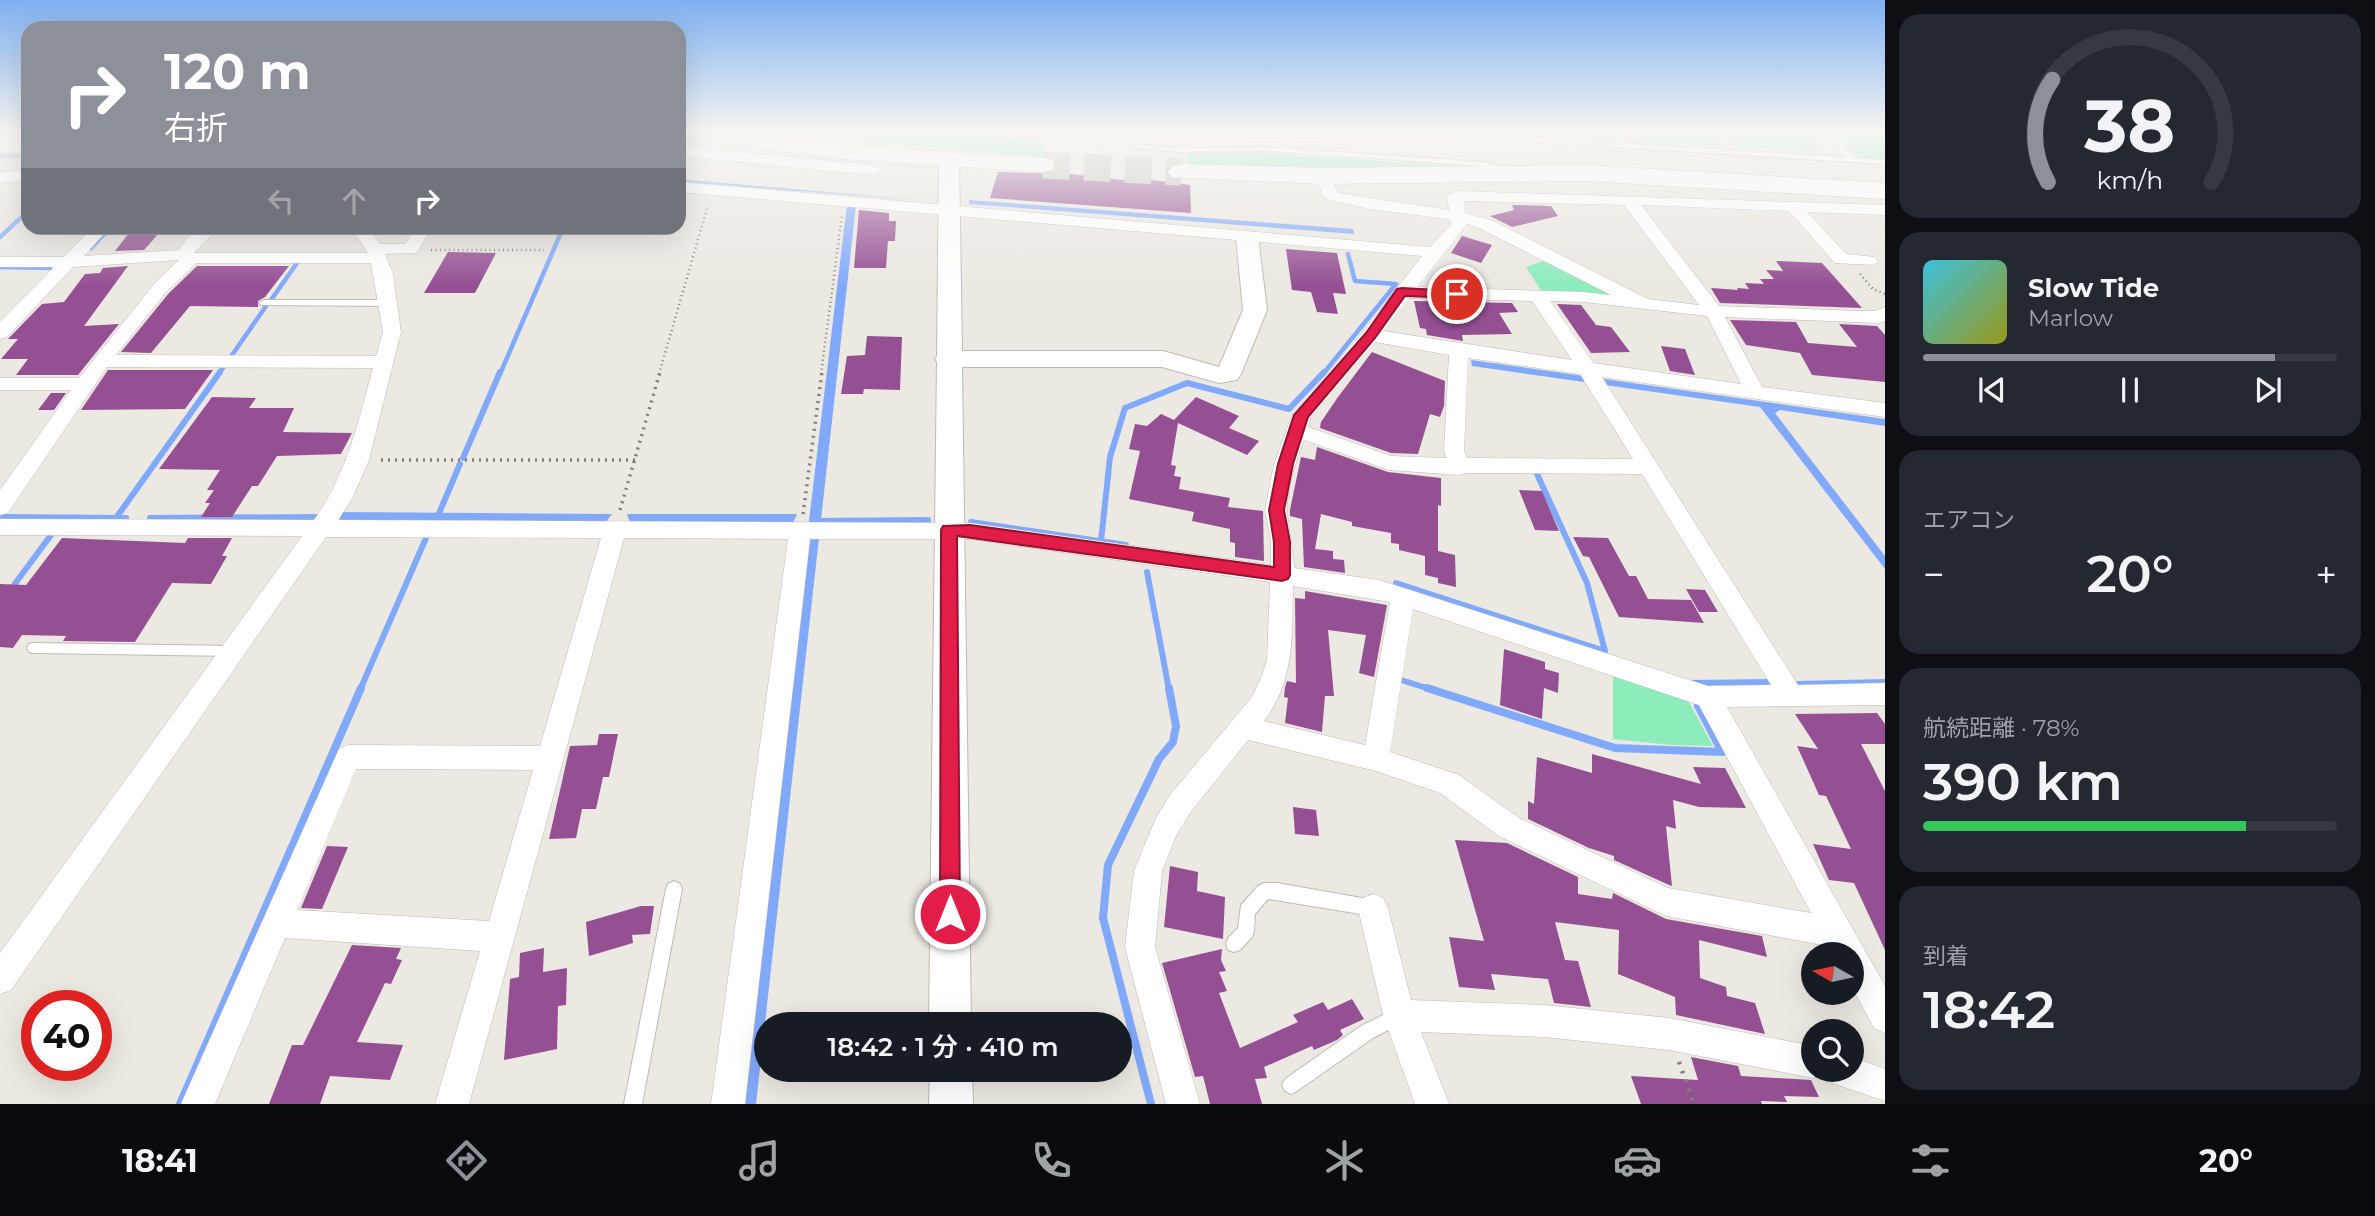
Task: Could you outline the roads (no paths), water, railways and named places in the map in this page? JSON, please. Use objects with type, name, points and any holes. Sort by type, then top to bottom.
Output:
[{"type":"main road","points":[[1752,183],[1885,191]]},
{"type":"street","points":[[949,183],[947,359],[950,1012]]},
{"type":"street","points":[[1326,183],[1331,196],[1362,205],[1460,216],[1485,224],[1643,304]]},
{"type":"street","points":[[686,188],[1434,252]]},
{"type":"street","points":[[1183,1104],[1140,947],[1148,871],[1165,829],[1180,804],[1261,705],[1279,660],[1282,542],[1276,510],[1285,464],[1301,415],[1371,335],[1434,252],[1459,226],[1460,216],[1454,196],[1885,210]]},
{"type":"street","points":[[1629,200],[1713,311],[1756,393]]},
{"type":"street","points":[[1795,208],[1841,259],[1869,261]]},
{"type":"street","points":[[0,332],[94,235]]},
{"type":"street","points":[[0,507],[101,361],[188,257],[192,243],[201,235]]},
{"type":"street","points":[[0,978],[341,499],[358,460],[393,332],[384,274],[376,254],[364,235]]},
{"type":"street","points":[[0,262],[376,254],[410,249],[419,235]]},
{"type":"street","points":[[947,359],[1163,359],[1219,375],[1228,374],[1255,310],[1247,237]]},
{"type":"street","points":[[1402,292],[1539,298],[1584,297],[1681,310],[1861,317],[1879,317],[1885,312]]},
{"type":"street","points":[[1539,298],[1591,376],[1791,695]]},
{"type":"street","points":[[1371,335],[1591,376],[1885,410]]},
{"type":"street","points":[[1458,351],[1454,452],[1459,468]]},
{"type":"street","points":[[101,361],[386,362]]},
{"type":"street","points":[[0,384],[84,384]]},
{"type":"street","points":[[1296,430],[1389,463],[1459,468],[1647,467]]},
{"type":"street","points":[[0,527],[970,531],[1379,589],[1708,697],[1885,694]]},
{"type":"street","points":[[452,1104],[615,529]]},
{"type":"street","points":[[728,1104],[812,530]]},
{"type":"street","points":[[1376,759],[1403,597]]},
{"type":"street","points":[[1708,697],[1843,942]]},
{"type":"street","points":[[1242,727],[1376,759],[1449,784],[1509,827],[1666,902],[1823,942]]},
{"type":"street","points":[[198,1104],[348,757],[550,758]]},
{"type":"street","points":[[1373,908],[1399,1015],[1432,1104]]},
{"type":"street","points":[[276,923],[499,937]]},
{"type":"street","points":[[1864,980],[1885,1017]]},
{"type":"street","points":[[1399,1015],[1544,1021],[1669,1034],[1801,1060]]},
{"type":"street","points":[[1864,1078],[1885,1085]]},
{"type":"street","points":[[951,1082],[951,1104]]},
{"type":"lane","points":[[264,303],[389,303]]},
{"type":"lane","points":[[34,648],[234,650]]},
{"type":"lane","points":[[634,1104],[674,888]]},
{"type":"lane","points":[[1234,944],[1246,931],[1247,911],[1264,891],[1373,908]]},
{"type":"lane","points":[[1291,1085],[1367,1032],[1399,1015]]},
{"type":"water","points":[[686,183],[686,183],[719,183],[928,201]]},
{"type":"water","points":[[969,200],[1353,229],[1354,234],[969,204]]},
{"type":"water","points":[[847,204],[856,205],[766,1012],[754,1012],[754,1082],[758,1082],[756,1104],[739,1104]]},
{"type":"water","points":[[1471,360],[1885,419],[1885,426],[1780,410],[1775,413],[1885,556],[1885,569],[1760,407],[1472,366]]},
{"type":"water","points":[[340,512],[612,514],[606,522],[340,521]]},
{"type":"water","points":[[627,514],[797,514],[793,523],[630,523]]},
{"type":"waterway","points":[[0,237],[21,218]]},
{"type":"waterway","points":[[91,248],[103,235]]},
{"type":"waterway","points":[[500,374],[560,235]]},
{"type":"waterway","points":[[1323,374],[1396,284],[1355,281],[1348,254]]},
{"type":"waterway","points":[[271,300],[297,263]]},
{"type":"waterway","points":[[0,267],[50,268]]},
{"type":"waterway","points":[[230,358],[266,306]]},
{"type":"waterway","points":[[219,374],[224,366]]},
{"type":"waterway","points":[[116,518],[220,372]]},
{"type":"waterway","points":[[463,458],[500,372]]},
{"type":"waterway","points":[[1101,541],[1110,457],[1125,408],[1187,383],[1289,409],[1324,372]]},
{"type":"waterway","points":[[437,518],[460,464]]},
{"type":"waterway","points":[[1396,583],[1605,651],[1587,583],[1537,474]]},
{"type":"waterway","points":[[3,517],[116,518]]},
{"type":"waterway","points":[[150,518],[319,517]]},
{"type":"waterway","points":[[116,518],[126,518]]},
{"type":"waterway","points":[[814,521],[928,520]]},
{"type":"waterway","points":[[971,522],[1126,545]]},
{"type":"waterway","points":[[0,604],[51,535]]},
{"type":"waterway","points":[[360,690],[426,538]]},
{"type":"waterway","points":[[1147,572],[1169,690]]},
{"type":"waterway","points":[[1401,680],[1433,690]]},
{"type":"waterway","points":[[1692,683],[1769,682]]},
{"type":"waterway","points":[[1798,684],[1885,682]]},
{"type":"waterway","points":[[180,1104],[361,688]]},
{"type":"waterway","points":[[1151,1104],[1103,918],[1108,865],[1159,759],[1173,742],[1176,726],[1169,688]]},
{"type":"waterway","points":[[1427,688],[1615,748],[1722,752],[1698,706]]}]
